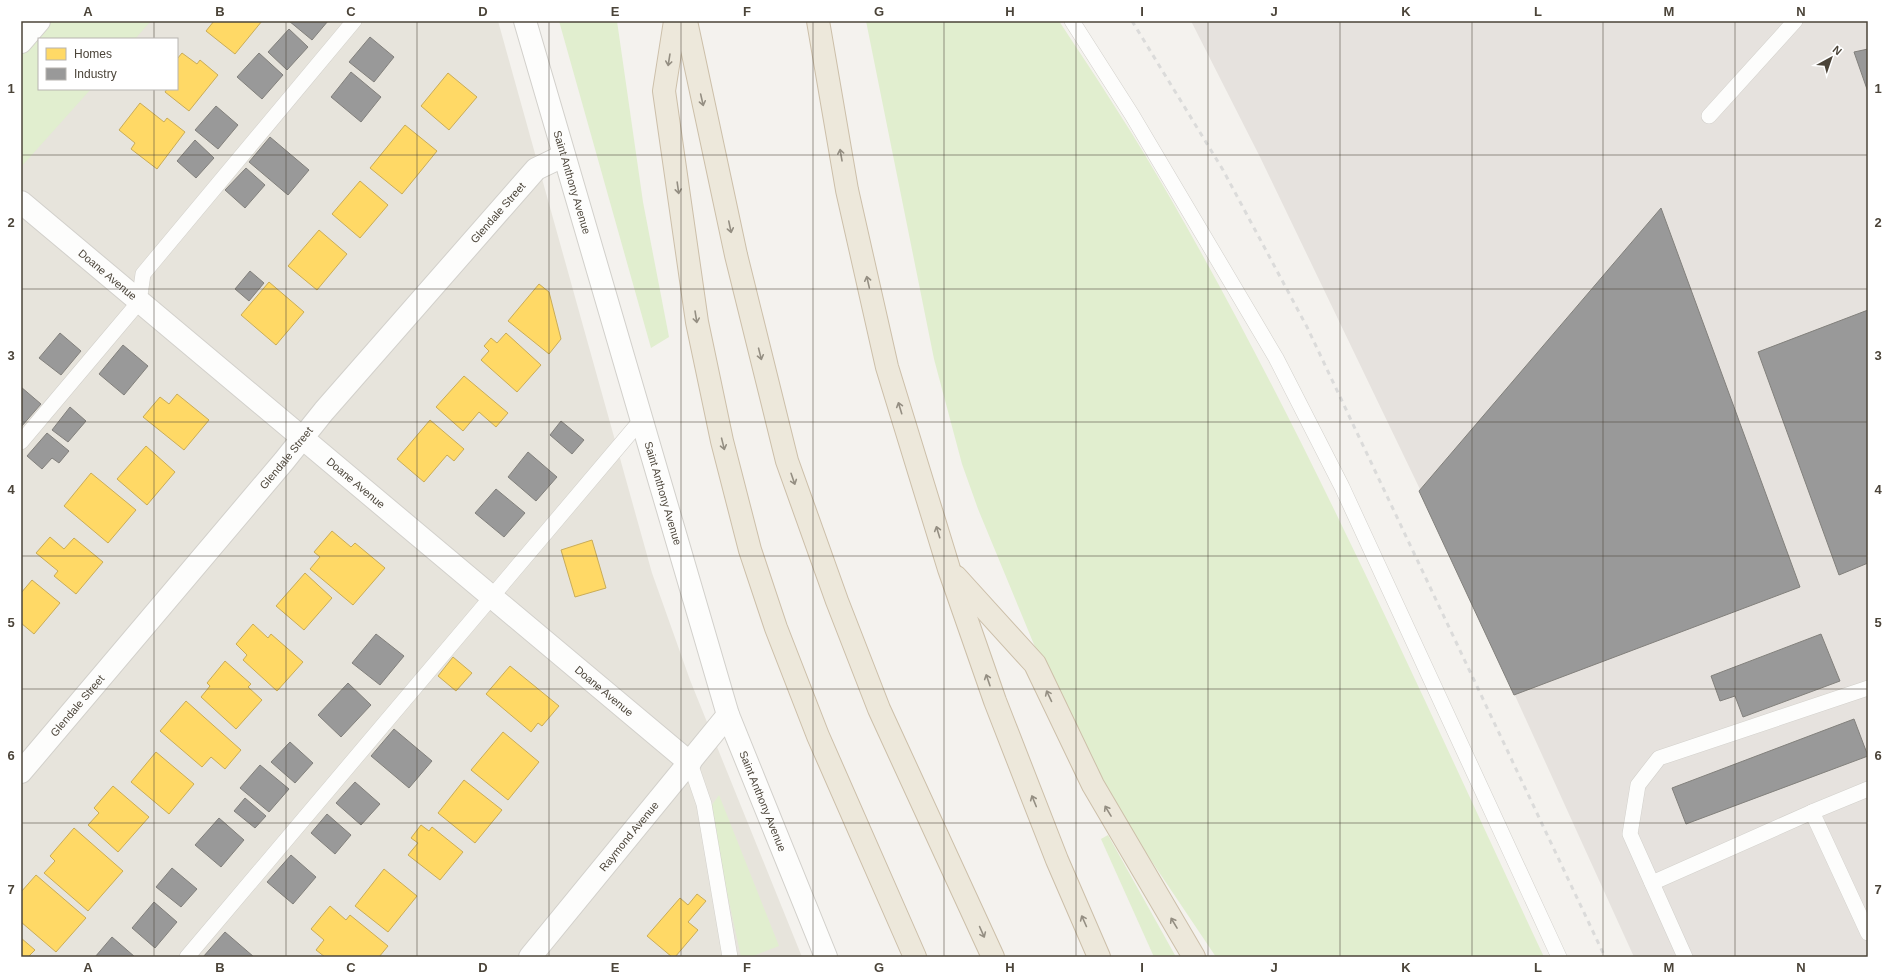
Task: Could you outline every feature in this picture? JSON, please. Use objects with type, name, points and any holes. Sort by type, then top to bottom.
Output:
[{"type":"highway","points":[[675,21],[664,91],[697,322],[722,441],[750,550],[776,628],[818,736],[915,957]]},
{"type":"highway","points":[[686,21],[736,255],[787,461],[837,601],[878,709],[993,957]]},
{"type":"highway","points":[[818,21],[847,190],[887,367],[949,569],[1023,773],[1057,860],[1099,957]]},
{"type":"highway","points":[[949,569],[1035,664],[1093,785],[1194,957]]},
{"type":"street","points":[[21,42],[39,21]]},
{"type":"street","name":"Saint Anthony Avenue","points":[[525,21],[563,156],[642,419],[728,715],[826,957]]},
{"type":"street","name":"Glendale Street","points":[[21,772],[303,437],[536,170],[563,156]]},
{"type":"street","name":"Doane Avenue","points":[[21,202],[690,763]]},
{"type":"street","name":"Raymond Avenue","points":[[530,957],[728,715]]},
{"type":"lane","points":[[21,442],[140,302],[143,274],[354,21]]},
{"type":"lane","points":[[1072,21],[1132,115],[1276,358],[1342,487],[1559,957]]},
{"type":"lane","points":[[1709,116],[1795,21]]},
{"type":"lane","points":[[187,957],[642,419]]},
{"type":"lane","points":[[1685,957],[1630,834],[1638,785],[1659,758],[1868,688]]},
{"type":"lane","points":[[690,763],[704,804],[730,957]]},
{"type":"lane","points":[[1652,883],[1812,812],[1868,789]]},
{"type":"lane","points":[[1812,812],[1868,933]]},
{"type":"shaded area","points":[[21,21],[498,21],[652,573],[690,680],[802,957],[21,957]]},
{"type":"shaded area","points":[[1191,21],[1868,21],[1868,957],[1634,957],[1441,533],[1260,157]]},
{"type":"green space","points":[[21,21],[151,21],[136,38],[38,38],[38,90],[90,90],[21,167]]},
{"type":"green space","points":[[559,21],[617,21],[643,202],[669,337],[651,348]]},
{"type":"green space","points":[[866,21],[1059,21],[1159,178],[1223,293],[1272,386],[1366,575],[1544,957],[1216,957],[1134,835],[1102,780],[1040,659],[978,509],[962,464],[934,359]]},
{"type":"green space","points":[[719,795],[779,946],[750,957],[741,957],[709,809]]},
{"type":"green space","points":[[1108,835],[1176,957],[1154,957],[1101,839]]},
{"type":"building: Homes","points":[[214,21],[262,21],[235,54],[206,31]]},
{"type":"building: Homes","points":[[182,53],[197,64],[200,60],[218,75],[189,111],[165,92],[166,90],[178,90],[178,58]]},
{"type":"building: Homes","points":[[448,73],[477,97],[449,130],[421,106]]},
{"type":"building: Homes","points":[[140,103],[164,122],[167,118],[185,132],[157,169],[131,149],[135,143],[119,130]]},
{"type":"building: Homes","points":[[405,125],[437,151],[402,194],[370,168]]},
{"type":"building: Homes","points":[[360,181],[388,205],[360,238],[332,214]]},
{"type":"building: Homes","points":[[319,230],[347,254],[317,290],[288,266]]},
{"type":"building: Homes","points":[[269,282],[304,312],[276,345],[241,315]]},
{"type":"building: Homes","points":[[539,284],[549,292],[561,339],[549,354],[508,321]]},
{"type":"building: Homes","points":[[506,333],[541,365],[517,392],[481,360],[489,351],[484,346],[491,338],[497,343]]},
{"type":"building: Homes","points":[[464,376],[508,413],[496,427],[479,412],[463,431],[436,407]]},
{"type":"building: Homes","points":[[177,394],[209,420],[184,450],[143,417],[160,397],[169,404]]},
{"type":"building: Homes","points":[[430,420],[464,449],[454,461],[447,455],[424,482],[397,459]]},
{"type":"building: Homes","points":[[146,446],[175,472],[147,505],[117,479]]},
{"type":"building: Homes","points":[[91,473],[136,510],[108,543],[64,506]]},
{"type":"building: Homes","points":[[332,531],[351,547],[355,543],[385,568],[353,605],[310,569],[320,557],[314,552]]},
{"type":"building: Homes","points":[[50,537],[64,549],[74,538],[103,562],[76,594],[54,576],[58,571],[36,553]]},
{"type":"building: Homes","points":[[592,540],[606,588],[575,597],[561,550]]},
{"type":"building: Homes","points":[[305,573],[332,598],[304,630],[276,606]]},
{"type":"building: Homes","points":[[32,580],[60,603],[34,634],[21,623],[21,593]]},
{"type":"building: Homes","points":[[253,624],[268,638],[271,634],[303,662],[277,691],[243,660],[247,655],[236,644]]},
{"type":"building: Homes","points":[[453,657],[472,673],[456,691],[438,676]]},
{"type":"building: Homes","points":[[225,661],[251,684],[248,687],[262,700],[236,729],[201,697],[210,686],[207,683]]},
{"type":"building: Homes","points":[[510,666],[559,706],[542,726],[538,723],[531,732],[486,694]]},
{"type":"building: Homes","points":[[186,701],[241,750],[225,769],[211,757],[202,767],[160,731]]},
{"type":"building: Homes","points":[[503,732],[539,762],[508,800],[471,770]]},
{"type":"building: Homes","points":[[156,752],[194,784],[169,814],[131,782]]},
{"type":"building: Homes","points":[[464,780],[502,810],[475,843],[438,813]]},
{"type":"building: Homes","points":[[113,786],[149,817],[118,852],[88,825],[99,813],[94,808]]},
{"type":"building: Homes","points":[[421,825],[429,831],[432,827],[463,852],[440,880],[408,855],[418,843],[411,838]]},
{"type":"building: Homes","points":[[74,828],[123,871],[88,911],[44,873],[55,861],[50,856]]},
{"type":"building: Homes","points":[[384,869],[417,896],[388,932],[355,906]]},
{"type":"building: Homes","points":[[36,875],[86,918],[56,952],[21,922],[21,892]]},
{"type":"building: Homes","points":[[697,894],[706,901],[688,922],[698,930],[675,957],[672,957],[647,936],[680,898],[688,905]]},
{"type":"building: Homes","points":[[330,906],[346,920],[350,915],[388,946],[379,957],[325,957],[316,950],[324,940],[311,929]]},
{"type":"building: Homes","points":[[21,938],[35,950],[28,957],[21,957]]},
{"type":"building: Industry","points":[[289,21],[328,21],[312,40]]},
{"type":"building: Industry","points":[[289,29],[308,47],[287,70],[268,52]]},
{"type":"building: Industry","points":[[370,37],[394,57],[374,82],[349,62]]},
{"type":"building: Industry","points":[[1868,49],[1868,92],[1854,52]]},
{"type":"building: Industry","points":[[259,53],[283,75],[262,99],[237,77]]},
{"type":"building: Industry","points":[[351,72],[381,97],[361,122],[331,97]]},
{"type":"building: Industry","points":[[216,106],[238,125],[218,149],[195,130]]},
{"type":"building: Industry","points":[[270,137],[309,170],[288,195],[249,162]]},
{"type":"building: Industry","points":[[195,140],[214,158],[196,178],[177,161]]},
{"type":"building: Industry","points":[[246,168],[265,185],[245,208],[225,190]]},
{"type":"building: Industry","points":[[1661,208],[1800,587],[1514,695],[1419,491]]},
{"type":"building: Industry","points":[[250,271],[264,283],[249,301],[235,289]]},
{"type":"building: Industry","points":[[1868,310],[1868,563],[1839,575],[1758,352]]},
{"type":"building: Industry","points":[[60,333],[81,351],[61,375],[39,358]]},
{"type":"building: Industry","points":[[123,345],[148,366],[124,395],[99,374]]},
{"type":"building: Industry","points":[[21,387],[41,404],[21,427]]},
{"type":"building: Industry","points":[[70,407],[86,421],[68,442],[52,430]]},
{"type":"building: Industry","points":[[561,421],[584,440],[572,454],[550,435]]},
{"type":"building: Industry","points":[[47,433],[69,451],[59,463],[52,458],[42,469],[27,456]]},
{"type":"building: Industry","points":[[528,452],[557,477],[536,501],[508,477]]},
{"type":"building: Industry","points":[[496,489],[525,513],[504,537],[475,513]]},
{"type":"building: Industry","points":[[376,634],[404,656],[380,685],[352,663]]},
{"type":"building: Industry","points":[[1821,634],[1840,681],[1743,717],[1735,696],[1720,701],[1711,676]]},
{"type":"building: Industry","points":[[348,683],[371,705],[341,737],[318,715]]},
{"type":"building: Industry","points":[[1854,719],[1868,756],[1686,824],[1672,788]]},
{"type":"building: Industry","points":[[394,729],[432,761],[409,788],[371,756]]},
{"type":"building: Industry","points":[[290,742],[313,763],[295,783],[271,762]]},
{"type":"building: Industry","points":[[260,765],[289,789],[269,812],[240,788]]},
{"type":"building: Industry","points":[[355,782],[380,804],[361,825],[336,803]]},
{"type":"building: Industry","points":[[245,798],[266,816],[255,828],[234,811]]},
{"type":"building: Industry","points":[[327,814],[351,835],[335,854],[311,833]]},
{"type":"building: Industry","points":[[219,818],[244,840],[221,867],[195,845]]},
{"type":"building: Industry","points":[[291,855],[316,877],[293,904],[267,882]]},
{"type":"building: Industry","points":[[172,868],[197,889],[181,907],[156,887]]},
{"type":"building: Industry","points":[[154,902],[177,922],[155,948],[132,928]]},
{"type":"building: Industry","points":[[225,932],[254,957],[203,957]]},
{"type":"building: Industry","points":[[112,937],[135,957],[95,957]]},
{"type":"railway","points":[[1132,21],[1223,170],[1307,327],[1605,957]]}]
